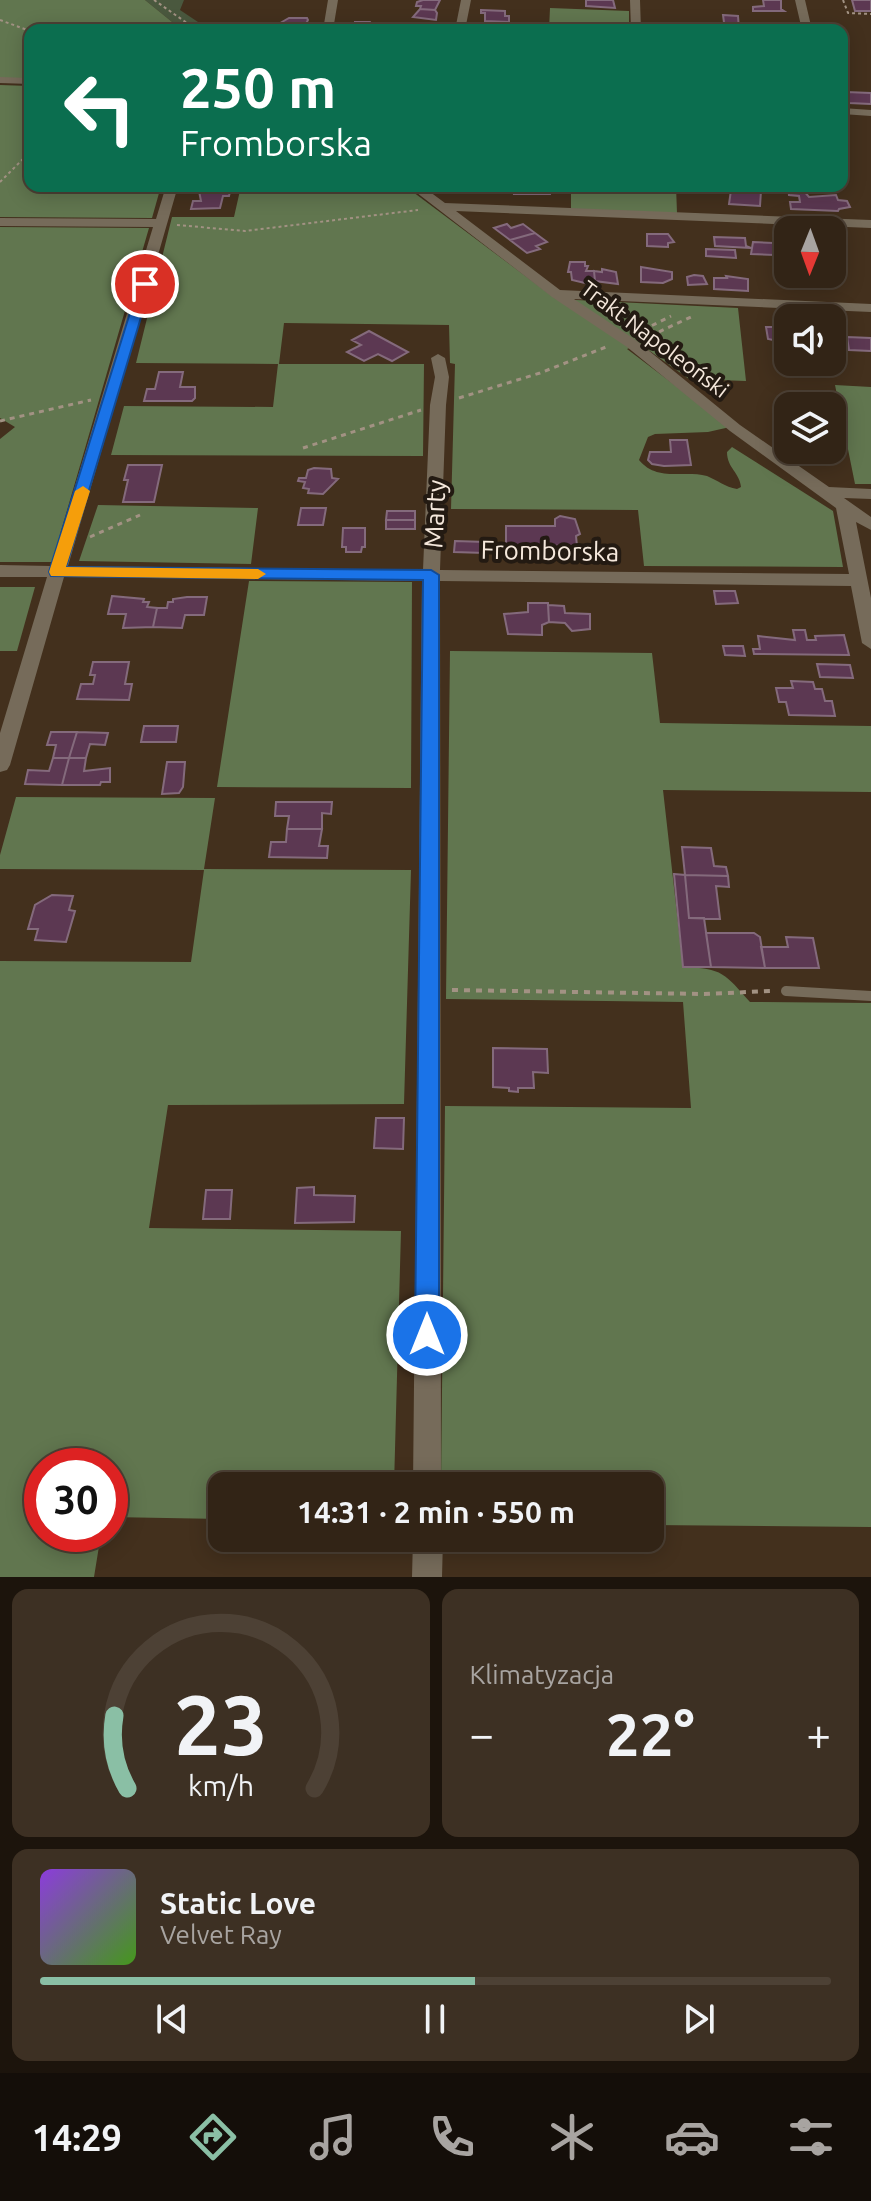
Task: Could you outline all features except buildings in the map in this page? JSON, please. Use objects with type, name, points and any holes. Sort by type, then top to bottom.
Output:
[{"type":"street","points":[[329,24],[333,0]]},
{"type":"street","points":[[461,24],[466,0]]},
{"type":"street","points":[[635,0],[636,24]]},
{"type":"street","points":[[800,0],[806,24]]},
{"type":"street","points":[[3,83],[24,81]]},
{"type":"street","points":[[848,111],[871,113]]},
{"type":"street","points":[[0,765],[170,192]]},
{"type":"street","name":"Trakt Napoleoński","points":[[422,192],[557,294],[629,342],[735,428],[871,525]]},
{"type":"street","points":[[442,207],[871,224]]},
{"type":"street","points":[[0,222],[162,223]]},
{"type":"street","points":[[557,294],[871,308]]},
{"type":"street","name":"Marty","points":[[427,1472],[431,575],[438,405],[442,377],[438,358]]},
{"type":"street","points":[[823,492],[871,494]]},
{"type":"street","points":[[844,505],[871,643]]},
{"type":"street","name":"Fromborska","points":[[0,571],[860,580]]},
{"type":"street","points":[[427,1577],[428,1552]]},
{"type":"lane","points":[[786,991],[871,996]]},
{"type":"path","points":[[154,0],[188,24]]},
{"type":"path","points":[[843,0],[848,13],[871,14]]},
{"type":"path","points":[[0,20],[24,29]]},
{"type":"path","points":[[0,182],[24,158]]},
{"type":"path","points":[[162,223],[245,231],[442,207]]},
{"type":"path","points":[[629,342],[702,301]]},
{"type":"path","points":[[303,448],[540,373],[629,342],[724,302]]},
{"type":"path","points":[[0,421],[112,395]]},
{"type":"path","points":[[65,547],[140,515]]},
{"type":"path","points":[[429,990],[704,994],[786,991]]},
{"type":"green space","points":[[0,0],[145,0],[175,24],[24,24],[24,79],[0,78]]},
{"type":"green space","points":[[145,0],[184,0],[180,10],[201,24],[175,24]]},
{"type":"green space","points":[[550,8],[629,11],[629,24],[549,24]]},
{"type":"green space","points":[[0,85],[24,86],[24,192],[159,192],[152,218],[0,217]]},
{"type":"green space","points":[[240,192],[413,192],[556,299],[738,308],[746,381],[689,379],[640,344],[627,349],[730,427],[708,432],[655,434],[648,437],[639,460],[654,471],[698,474],[737,489],[741,487],[740,482],[727,452],[732,447],[833,511],[843,567],[644,566],[638,510],[451,509],[455,364],[450,363],[449,325],[284,323],[279,364],[424,364],[423,456],[111,455],[124,406],[273,407],[278,364],[136,363],[172,217],[234,217]]},
{"type":"green space","points":[[571,192],[676,192],[677,213],[571,209]]},
{"type":"green space","points":[[0,227],[149,228],[52,562],[0,562],[0,439],[15,427],[0,418]]},
{"type":"green space","points":[[835,385],[871,387],[871,484],[855,484],[846,439],[846,392],[836,392]]},
{"type":"green space","points":[[98,505],[258,508],[251,564],[79,561]]},
{"type":"green space","points":[[249,581],[412,582],[411,788],[217,787]]},
{"type":"green space","points":[[0,587],[35,587],[17,651],[0,651]]},
{"type":"green space","points":[[450,651],[652,653],[660,723],[871,726],[871,792],[663,790],[683,967],[722,974],[750,1002],[871,1003],[871,1527],[664,1525],[664,1472],[441,1472],[445,1106],[691,1108],[683,1002],[446,999]]},
{"type":"green space","points":[[16,797],[215,798],[204,869],[411,870],[404,1104],[168,1105],[149,1228],[401,1231],[394,1472],[208,1472],[208,1519],[128,1517],[128,1448],[24,1448],[24,1552],[98,1552],[94,1577],[0,1577],[0,961],[191,962],[204,870],[0,869],[0,855]]},
{"type":"slow traffic","points":[[83,491],[57,572],[258,574]]},
{"type":"route","points":[[145,284],[57,572],[431,575],[427,1335]]}]
